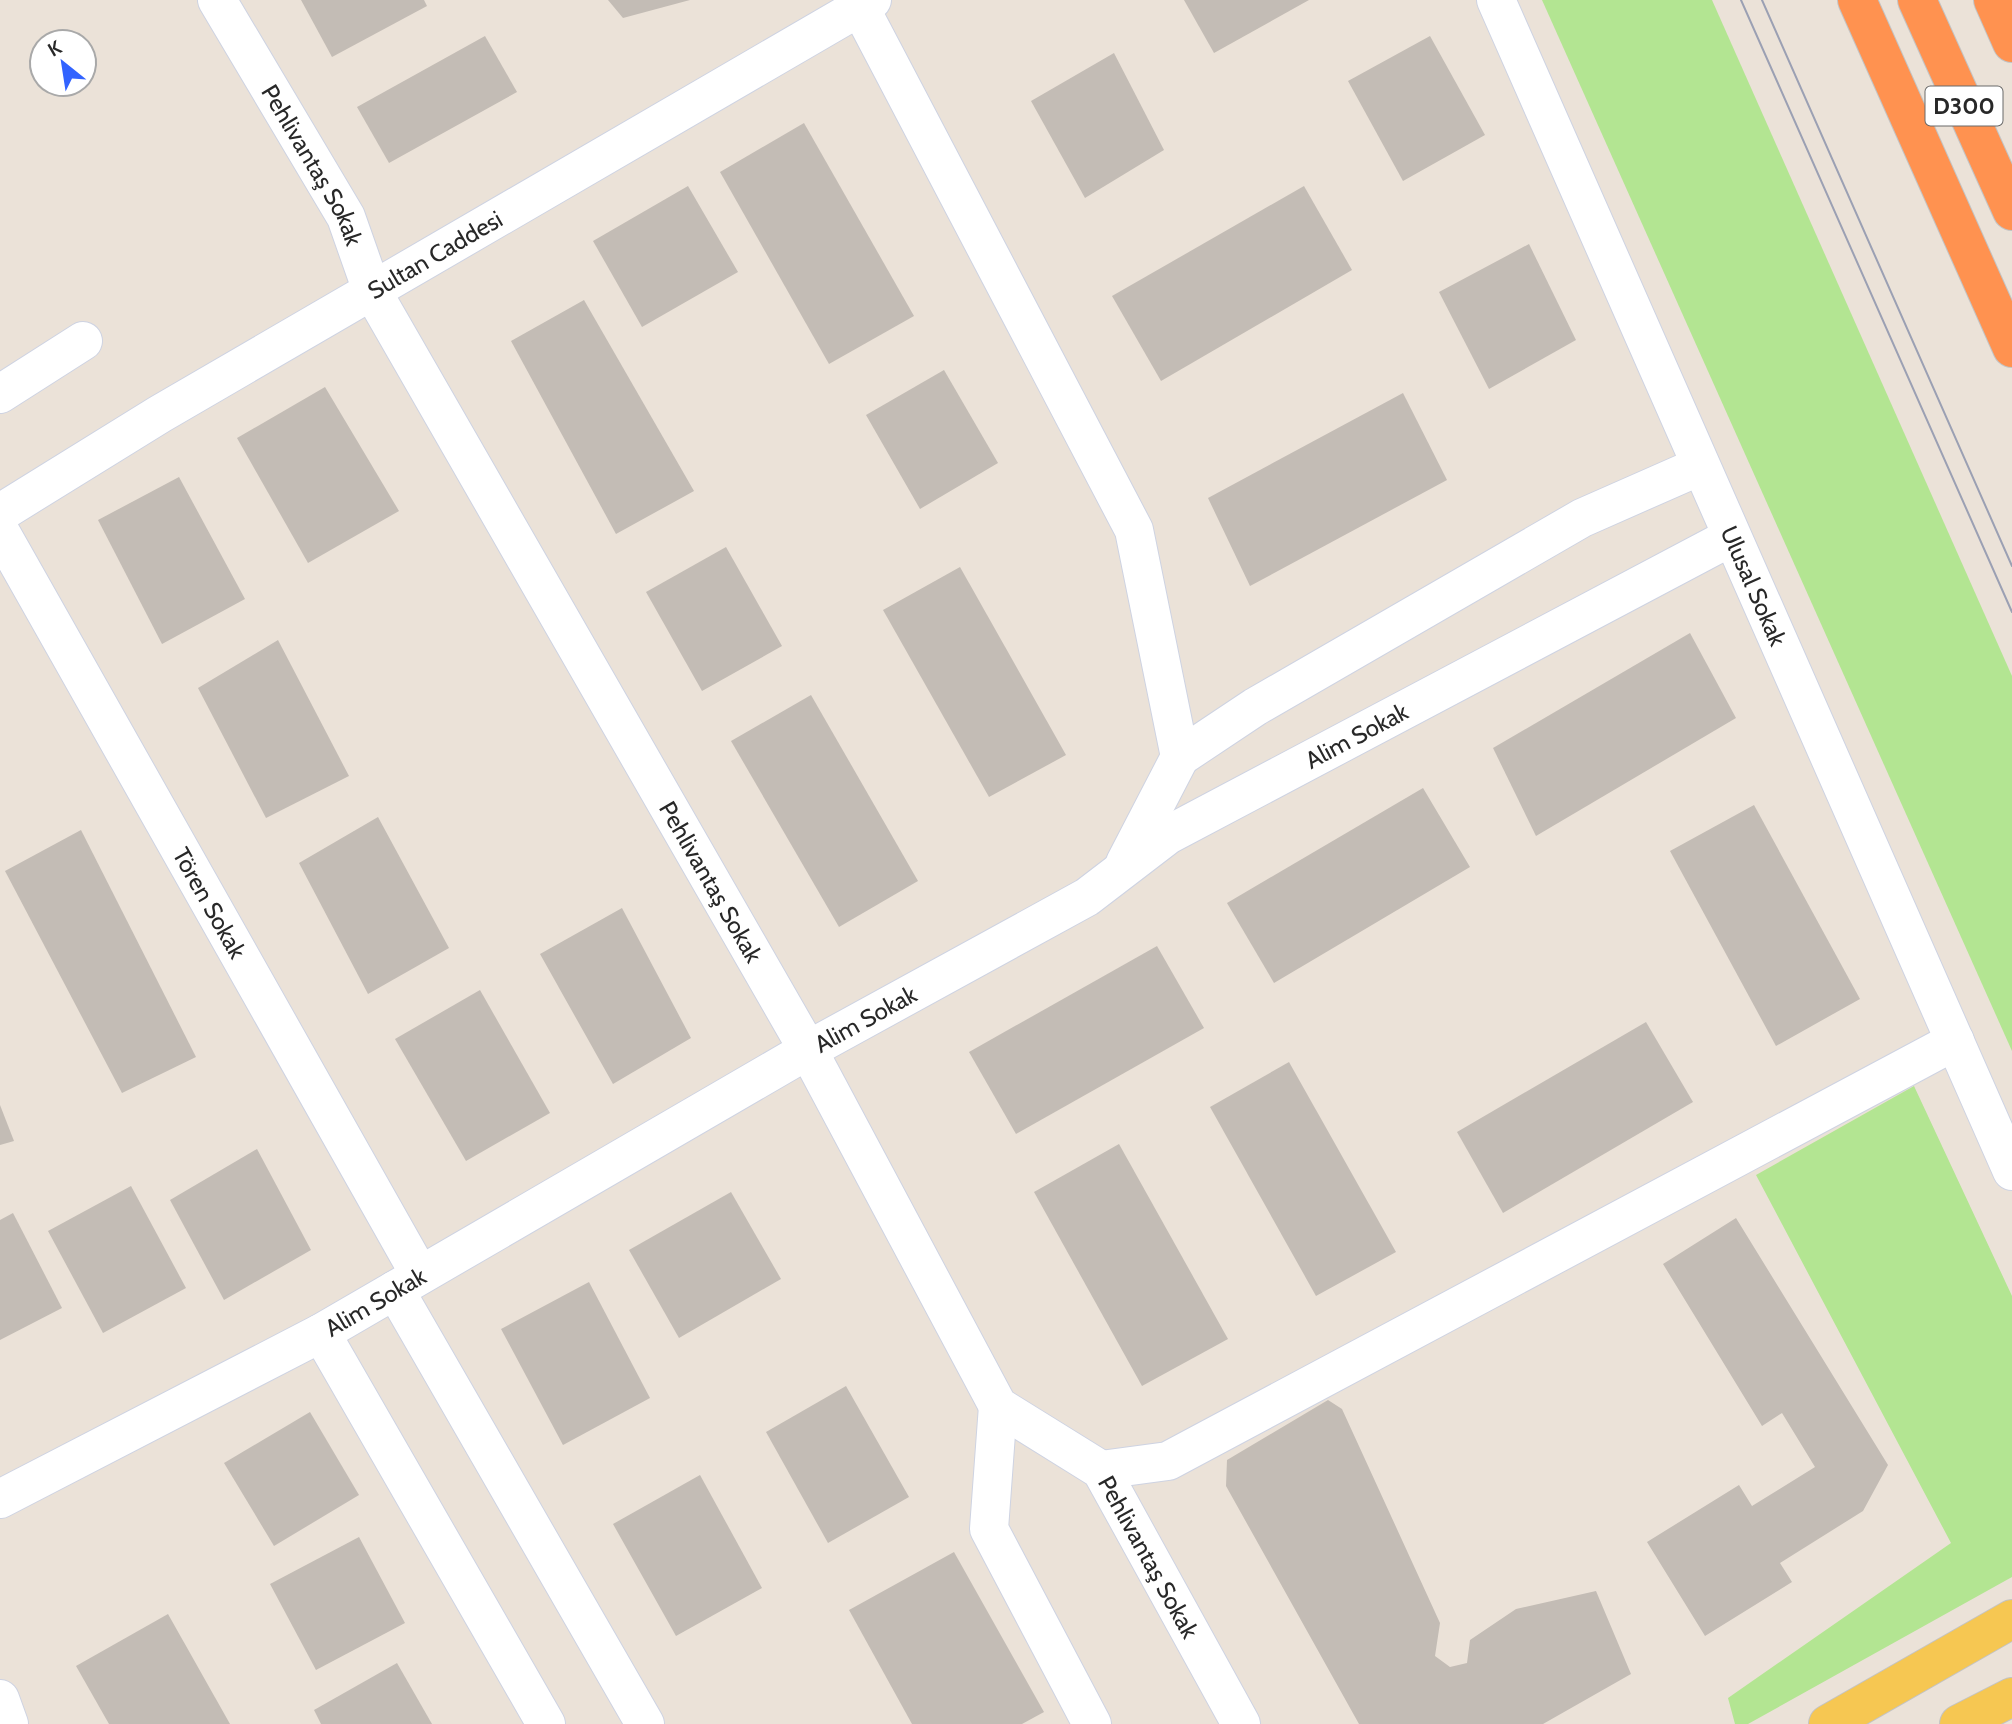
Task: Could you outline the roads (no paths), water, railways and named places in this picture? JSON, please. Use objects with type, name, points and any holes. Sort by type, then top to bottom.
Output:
[{"type":"highway","points":[[1857,0],[2012,348]]},
{"type":"highway","name":"D300","points":[[1917,0],[2012,211]]},
{"type":"highway","points":[[1993,0],[2012,43]]},
{"type":"main road","points":[[1828,1724],[2012,1619]]},
{"type":"main road","points":[[1959,1724],[2012,1697]]},
{"type":"street","name":"Pehlivantaş Sokak","points":[[217,0],[346,216],[372,291],[808,1050],[998,1406],[1101,1470],[1241,1724]]},
{"type":"street","name":"Ulusal Sokak","points":[[1496,0],[2012,1171]]},
{"type":"street","name":"Sultan Caddesi","points":[[0,513],[160,414],[863,2]]},
{"type":"street","points":[[863,2],[1134,530],[1180,757]]},
{"type":"street","points":[[0,394],[83,341]]},
{"type":"street","points":[[1120,872],[1180,757],[1255,707],[1582,518],[1700,466]]},
{"type":"street","name":"Tören Sokak","points":[[0,531],[645,1724]]},
{"type":"street","name":"Alim Sokak","points":[[0,1499],[321,1332],[808,1050],[1087,897],[1168,835],[1731,537]]},
{"type":"street","points":[[1101,1470],[1168,1461],[1955,1041]]},
{"type":"street","points":[[321,1332],[546,1724]]},
{"type":"street","points":[[998,1406],[989,1529],[1092,1724]]},
{"type":"street","points":[[0,1699],[9,1724]]},
{"type":"tram line","points":[[1741,0],[2012,612]]},
{"type":"tram line","points":[[1762,0],[2012,566]]}]
